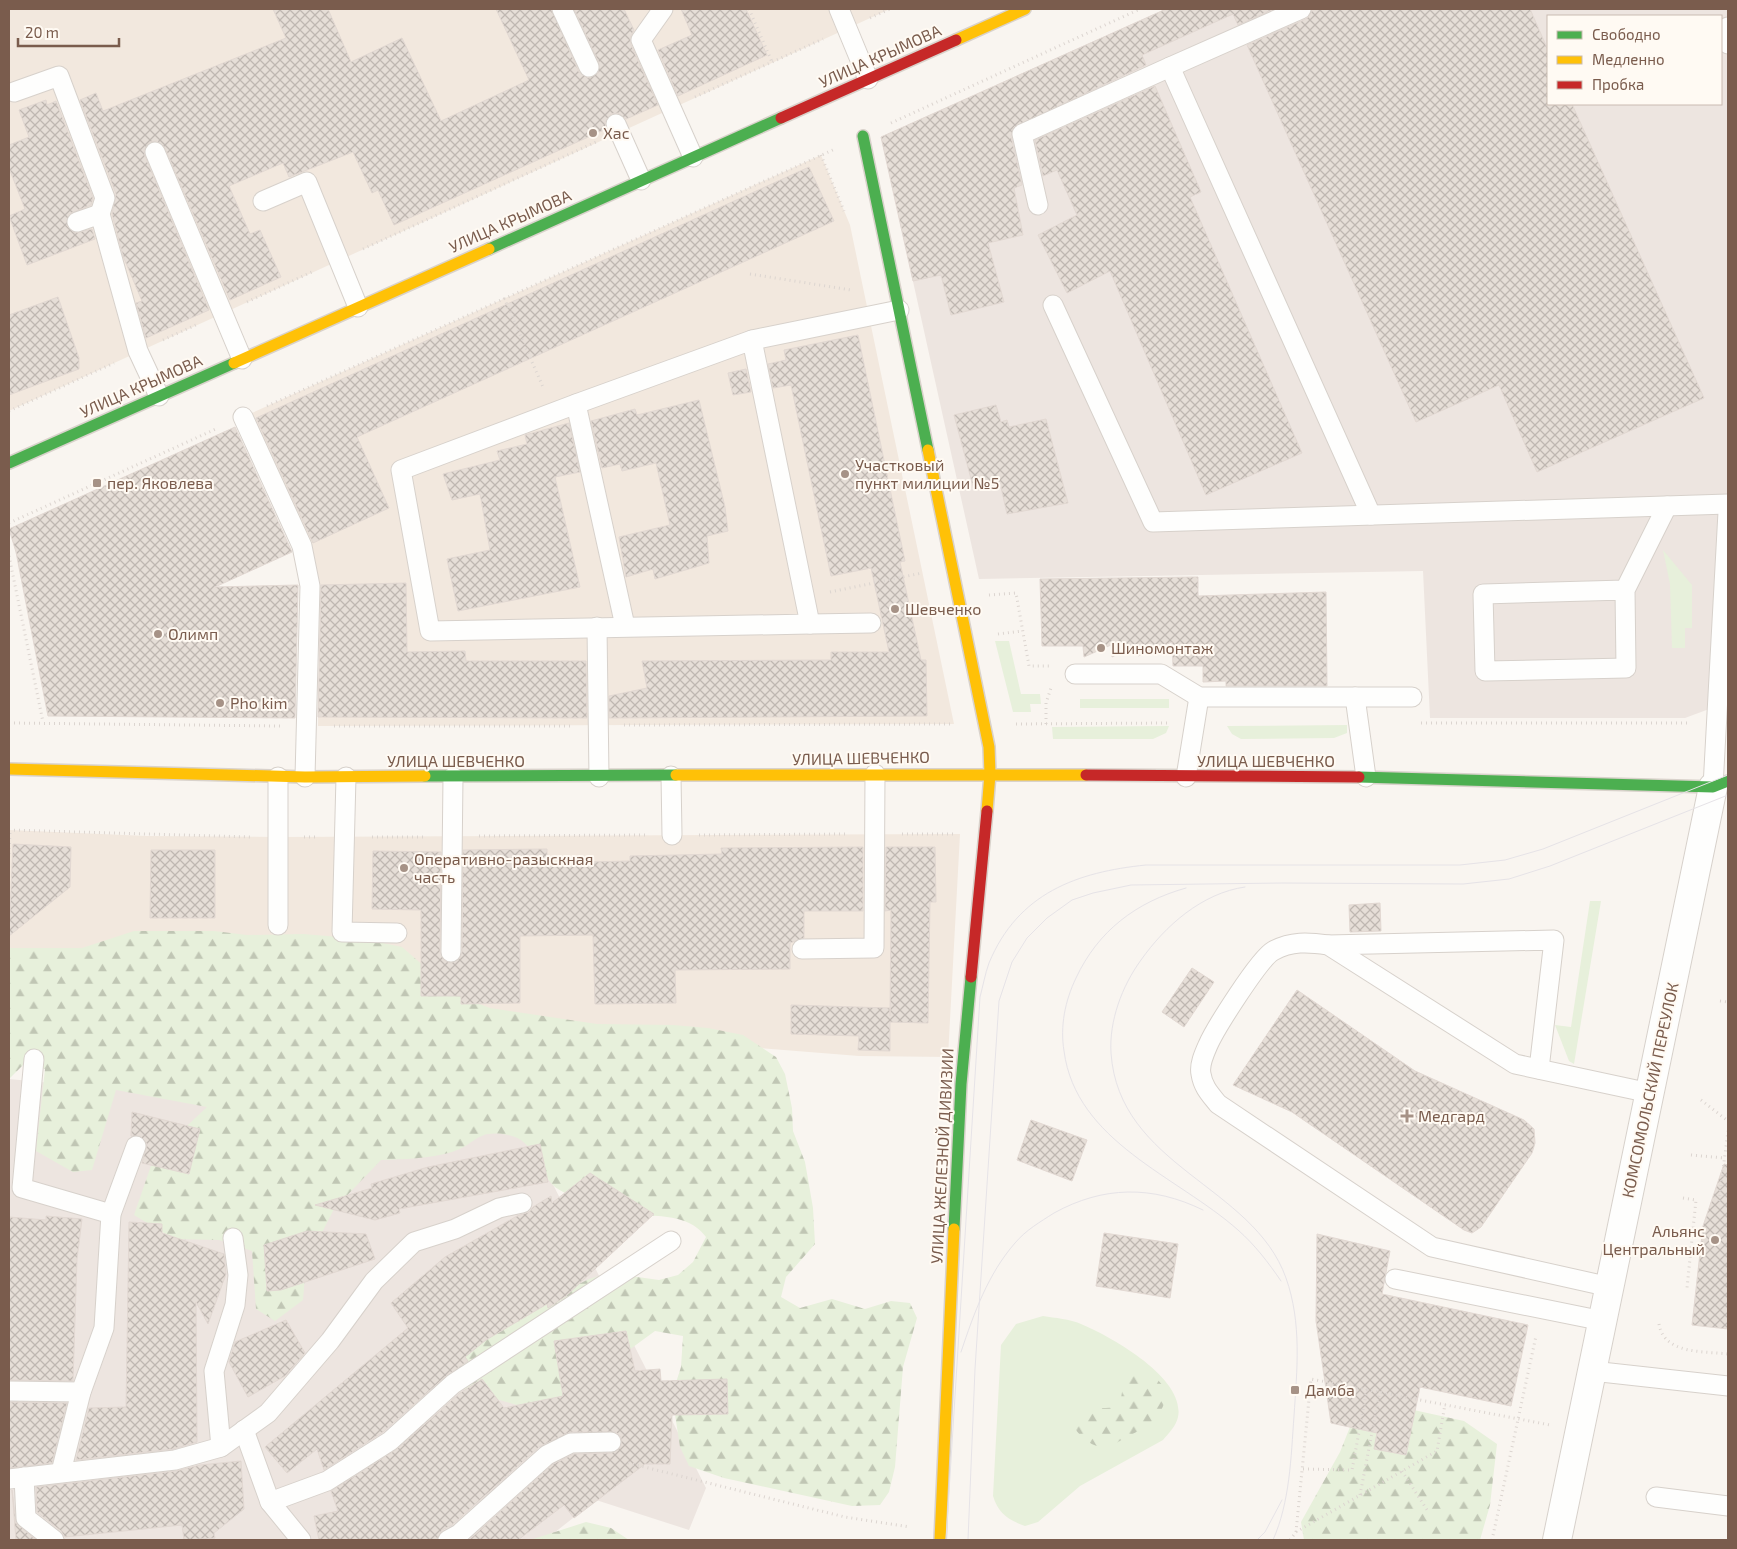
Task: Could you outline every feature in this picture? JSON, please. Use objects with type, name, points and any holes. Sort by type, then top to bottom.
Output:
[{"type":"street","name":"УЛИЦА КРЫМОВА","points":[[9,463],[1025,9]]},
{"type":"street","name":"УЛИЦА ЖЕЛЕЗНОЙ ДИВИЗИИ","points":[[863,136],[989,747],[990,774],[961,1084],[940,1540]]},
{"type":"street","name":"УЛИЦА ШЕВЧЕНКО","points":[[9,769],[278,777],[990,774],[1366,777],[1721,784]]},
{"type":"street","name":"КОМСОМОЛЬСКИЙ ПЕРЕУЛОК","points":[[1557,1540],[1650,1093],[1721,784]]},
{"type":"lane","points":[[562,9],[589,67]]},
{"type":"lane","points":[[663,9],[641,40],[693,157]]},
{"type":"lane","points":[[838,9],[868,79]]},
{"type":"lane","points":[[1038,205],[1022,134],[1301,9]]},
{"type":"lane","points":[[1728,27],[1722,30],[1728,44]]},
{"type":"lane","points":[[1170,67],[1371,515]]},
{"type":"lane","points":[[14,92],[59,76],[105,198],[100,214],[138,351],[159,396]]},
{"type":"lane","points":[[617,128],[641,180]]},
{"type":"lane","points":[[155,152],[242,359]]},
{"type":"lane","points":[[263,200],[307,182],[358,307]]},
{"type":"lane","points":[[77,222],[100,214]]},
{"type":"lane","points":[[1053,305],[1153,522],[1728,504]]},
{"type":"lane","points":[[871,624],[625,626],[430,631],[401,470],[752,340],[899,310]]},
{"type":"lane","points":[[752,340],[810,624]]},
{"type":"lane","points":[[576,404],[625,626]]},
{"type":"lane","points":[[244,417],[302,546],[310,586],[305,777]]},
{"type":"lane","points":[[1625,590],[1483,594],[1485,671],[1626,668],[1625,590],[1667,506]]},
{"type":"lane","points":[[1721,784],[1728,512]]},
{"type":"lane","points":[[597,627],[599,777]]},
{"type":"lane","points":[[1075,674],[1161,674],[1199,697],[1412,697]]},
{"type":"lane","points":[[1186,777],[1199,697]]},
{"type":"lane","points":[[1355,697],[1366,777]]},
{"type":"lane","points":[[802,949],[874,948],[875,774]]},
{"type":"lane","points":[[671,776],[672,835]]},
{"type":"lane","points":[[278,777],[278,925]]},
{"type":"lane","points":[[346,777],[342,932],[397,933]]},
{"type":"lane","points":[[451,952],[453,777]]},
{"type":"lane","points":[[1539,1069],[1554,940],[1328,945],[1308,942],[1289,944],[1270,952],[1259,965],[1209,1043],[1203,1057],[1200,1073],[1205,1089],[1218,1104],[1432,1247],[1610,1287]]},
{"type":"lane","points":[[1328,945],[1515,1064],[1650,1093]]},
{"type":"lane","points":[[34,1059],[22,1188],[111,1214]]},
{"type":"lane","points":[[61,1472],[81,1392],[104,1328],[111,1214],[136,1146]]},
{"type":"lane","points":[[54,1540],[26,1518],[16,1478],[175,1460],[221,1447],[268,1413],[330,1341],[374,1281],[414,1242],[455,1229],[499,1208],[522,1203]]},
{"type":"lane","points":[[221,1447],[214,1371],[235,1305],[238,1275],[233,1238]]},
{"type":"lane","points":[[270,1502],[327,1481],[390,1441],[452,1384],[670,1241]]},
{"type":"lane","points":[[1395,1279],[1603,1321]]},
{"type":"lane","points":[[1592,1371],[1728,1386]]},
{"type":"lane","points":[[9,1391],[81,1392]]},
{"type":"lane","points":[[244,1430],[270,1502],[294,1539]]},
{"type":"lane","points":[[448,1540],[459,1534],[547,1455],[572,1443],[611,1442]]},
{"type":"lane","points":[[1656,1497],[1728,1506]]},
{"type":"path","points":[[749,9],[772,62]]},
{"type":"path","points":[[670,107],[890,9]]},
{"type":"path","points":[[9,523],[1140,9]]},
{"type":"path","points":[[9,411],[617,128]]},
{"type":"path","points":[[750,274],[849,291],[856,289]]},
{"type":"path","points":[[504,298],[554,412]]},
{"type":"path","points":[[9,556],[43,723]]},
{"type":"path","points":[[805,597],[923,573]]},
{"type":"path","points":[[981,595],[1016,593],[1029,666],[1058,666]]},
{"type":"path","points":[[990,634],[1022,632]]},
{"type":"path","points":[[1046,703],[1046,724]]},
{"type":"path","points":[[9,723],[306,726],[954,724]]},
{"type":"path","points":[[9,854],[9,830],[146,836],[278,837],[960,834]]},
{"type":"path","points":[[1720,1001],[1728,1002]]},
{"type":"path","points":[[1702,1100],[1728,1121]]},
{"type":"path","points":[[1719,1201],[1728,1131]]},
{"type":"path","points":[[1691,1155],[1724,1158]]},
{"type":"path","points":[[1683,1198],[1696,1200],[1687,1288]]},
{"type":"path","points":[[1691,1252],[1700,1253]]},
{"type":"path","points":[[1492,1540],[1542,1309]]},
{"type":"path","points":[[1659,1324],[1664,1336],[1672,1345],[1680,1349],[1728,1354]]},
{"type":"path","points":[[1296,1532],[1311,1379],[1518,1418]]},
{"type":"path","points":[[1303,1469],[1352,1470],[1367,1389]]},
{"type":"path","points":[[1360,1495],[1380,1391]]},
{"type":"path","points":[[1290,1540],[1296,1532],[1437,1451],[1445,1404]]},
{"type":"path","points":[[611,1442],[624,1461],[637,1466],[845,1517],[913,1528]]},
{"type":"path","points":[[1402,1471],[1429,1514]]},
{"type":"shaded area","points":[[9,9],[890,9],[9,411]]},
{"type":"shaded area","points":[[1166,9],[1728,9],[1728,702],[1685,718],[1430,718],[1423,571],[979,579],[881,137]]},
{"type":"shaded area","points":[[821,155],[850,225],[954,724],[318,726],[320,586],[312,546],[252,413]]},
{"type":"shaded area","points":[[9,830],[147,836],[278,837],[960,834],[948,1057],[859,1056],[9,989]]},
{"type":"shaded area","points":[[9,1079],[220,1099],[328,1160],[514,1107],[706,1488],[689,1530],[596,1500],[545,1540],[9,1540]]},
{"type":"green space","points":[[1663,550],[1692,585],[1692,628],[1685,628],[1685,648],[1672,648],[1670,584]]},
{"type":"green space","points":[[995,641],[1009,641],[1021,694],[1040,694],[1041,704],[1030,704],[1031,712],[1013,712]]},
{"type":"green space","points":[[1080,699],[1169,699],[1169,708],[1080,708]]},
{"type":"green space","points":[[1347,725],[1347,733],[1334,738],[1241,739],[1232,734],[1227,726]]},
{"type":"green space","points":[[1169,726],[1166,733],[1153,739],[1053,739],[1052,727]]},
{"type":"green space","points":[[1590,901],[1601,901],[1574,1064],[1569,1061],[1555,1025],[1571,1027]]},
{"type":"green space","points":[[134,931],[214,931],[247,935],[303,934],[364,939],[402,947],[433,974],[469,1000],[490,1008],[597,1024],[673,1025],[708,1028],[743,1035],[776,1057],[785,1074],[792,1108],[793,1131],[805,1162],[813,1208],[815,1244],[786,1277],[781,1297],[800,1308],[832,1299],[865,1309],[891,1301],[910,1303],[917,1318],[903,1367],[895,1467],[889,1492],[880,1505],[852,1506],[724,1478],[689,1466],[680,1447],[672,1395],[681,1367],[683,1336],[655,1331],[559,1401],[517,1405],[465,1390],[452,1376],[451,1365],[532,1307],[589,1279],[609,1273],[659,1280],[678,1275],[693,1262],[706,1237],[697,1227],[685,1221],[603,1210],[564,1192],[549,1181],[531,1150],[517,1138],[508,1135],[489,1134],[477,1138],[461,1149],[452,1152],[434,1156],[381,1160],[334,1209],[306,1264],[303,1300],[275,1321],[256,1309],[252,1251],[219,1240],[174,1239],[134,1215],[154,1157],[207,1107],[116,1090],[92,1170],[73,1172],[36,1151],[45,1069],[24,1064],[9,1079],[9,948],[82,948]]},
{"type":"green space","points":[[1043,1316],[1081,1324],[1127,1348],[1143,1360],[1170,1388],[1177,1402],[1178,1417],[1174,1426],[1163,1440],[1080,1486],[1038,1522],[1025,1526],[1004,1515],[993,1496],[1001,1345],[1016,1324]]},
{"type":"green space","points":[[1134,1372],[1157,1379],[1165,1388],[1163,1406],[1159,1413],[1148,1425],[1108,1447],[1097,1446],[1087,1441],[1074,1428],[1072,1423],[1075,1416],[1086,1409],[1120,1405],[1124,1379]]},
{"type":"green space","points":[[1377,1402],[1464,1421],[1497,1444],[1490,1505],[1480,1540],[1304,1540],[1301,1522],[1340,1452],[1354,1417]]},
{"type":"green space","points":[[586,1522],[611,1528],[629,1540],[530,1540]]},
{"type":"building","points":[[273,9],[328,9],[351,62],[402,38],[441,121],[529,80],[496,9],[551,9],[579,72],[588,78],[598,73],[599,63],[574,9],[624,9],[634,30],[630,38],[631,45],[658,105],[626,119],[618,113],[611,114],[605,122],[606,129],[394,225],[378,190],[372,193],[353,152],[289,177],[283,163],[229,186],[250,234],[260,230],[281,277],[230,300],[165,148],[157,141],[150,142],[144,150],[145,156],[209,310],[146,338],[136,303],[142,301],[123,256],[112,214],[116,194],[80,100],[96,93],[103,111],[286,38]]},
{"type":"building","points":[[681,9],[746,9],[767,55],[678,96],[658,50],[692,35]]},
{"type":"building","points":[[1166,9],[1274,9],[1238,25],[1233,14],[1142,55],[1146,65],[1014,127],[1011,136],[1022,185],[1014,188],[1023,235],[988,243],[1004,302],[951,315],[941,275],[913,281],[881,137]]},
{"type":"building","points":[[1312,9],[1530,9],[1547,48],[1547,105],[1572,105],[1704,398],[1537,472],[1499,385],[1416,422],[1247,45],[1306,19]]},
{"type":"building","points":[[1155,86],[1201,192],[1190,197],[1302,453],[1206,495],[1110,271],[1067,293],[1038,235],[1077,215],[1057,170],[1043,176],[1035,140]]},
{"type":"building","points":[[46,100],[47,105],[56,101],[93,198],[91,205],[69,214],[67,226],[75,233],[92,229],[95,239],[27,265],[9,216],[25,209],[9,168],[9,145],[29,137],[19,110]]},
{"type":"building","points":[[809,167],[834,221],[357,437],[389,508],[313,543],[256,418]]},
{"type":"building","points":[[58,297],[79,358],[79,369],[9,395],[9,315]]},
{"type":"building","points":[[858,335],[905,561],[900,562],[921,660],[926,660],[927,716],[609,718],[609,696],[647,688],[642,661],[831,660],[831,652],[889,652],[871,568],[831,576],[791,385],[773,388],[768,364],[786,360],[784,350]]},
{"type":"building","points":[[746,369],[751,392],[733,395],[728,373]]},
{"type":"building","points":[[699,400],[725,507],[728,531],[707,536],[709,563],[655,579],[653,569],[626,577],[619,537],[670,525],[656,463],[622,471],[620,464],[602,468],[591,421],[635,409],[637,415]]},
{"type":"building","points":[[996,405],[1001,422],[1007,420],[1009,427],[1046,419],[1068,503],[1007,514],[1000,483],[974,490],[954,415]]},
{"type":"building","points":[[569,423],[580,472],[555,477],[580,587],[458,611],[447,559],[490,550],[480,494],[452,500],[443,474],[500,460],[497,451],[527,444],[525,435]]},
{"type":"building","name":"Олимп","points":[[235,427],[292,552],[215,587],[298,585],[295,718],[48,716],[16,552],[9,529]]},
{"type":"building","points":[[1198,577],[1198,596],[1326,592],[1327,686],[1226,686],[1226,681],[1203,682],[1203,666],[1173,666],[1172,642],[1138,656],[1138,644],[1112,657],[1111,645],[1084,657],[1083,646],[1042,646],[1040,579]]},
{"type":"building","points":[[406,583],[407,652],[465,651],[466,661],[586,661],[587,718],[318,717],[321,585]]},
{"type":"building","points":[[13,844],[71,847],[70,887],[9,936]]},
{"type":"building","points":[[863,847],[863,911],[804,911],[804,938],[790,943],[790,969],[675,970],[676,1003],[595,1004],[593,935],[520,936],[520,1003],[461,1004],[461,996],[421,996],[421,910],[372,909],[373,851],[441,852],[440,952],[445,961],[451,963],[460,958],[462,952],[463,850],[547,849],[547,863],[630,861],[630,856],[722,854],[721,848]]},
{"type":"building","points":[[886,847],[935,847],[936,902],[930,902],[928,1023],[890,1022],[890,1051],[858,1050],[859,1036],[791,1034],[791,1005],[890,1008],[890,1016],[891,910],[885,911]]},
{"type":"building","points":[[151,850],[215,850],[215,918],[150,918]]},
{"type":"building","points":[[1380,903],[1381,931],[1350,932],[1349,905]]},
{"type":"building","points":[[1192,968],[1214,982],[1184,1027],[1162,1012]]},
{"type":"building","name":"Медгард","points":[[1297,990],[1415,1071],[1524,1120],[1534,1129],[1535,1143],[1532,1153],[1481,1227],[1472,1233],[1464,1230],[1292,1112],[1233,1085]]},
{"type":"building","points":[[132,1112],[200,1129],[189,1174],[142,1163],[147,1144],[140,1136],[131,1136]]},
{"type":"building","points":[[1031,1120],[1087,1140],[1072,1181],[1017,1160]]},
{"type":"building","points":[[540,1144],[548,1182],[399,1209],[400,1213],[375,1220],[315,1205],[372,1188],[371,1184],[428,1167]]},
{"type":"building","name":"Альянс Центральный","points":[[1724,1164],[1728,1165],[1728,1329],[1692,1325],[1703,1226]]},
{"type":"building","points":[[590,1173],[654,1214],[566,1296],[548,1308],[547,1304],[486,1340],[465,1357],[468,1361],[446,1376],[383,1432],[324,1470],[317,1449],[287,1473],[265,1447],[408,1328],[391,1303],[445,1257],[517,1216],[529,1212],[533,1207],[551,1196],[552,1203]]},
{"type":"building","points":[[46,1216],[82,1219],[77,1259],[73,1381],[9,1380],[9,1217],[46,1220]]},
{"type":"building","points":[[129,1222],[162,1224],[162,1233],[224,1254],[226,1274],[208,1324],[196,1302],[197,1442],[173,1449],[76,1460],[89,1408],[126,1407]]},
{"type":"building","points":[[307,1231],[366,1234],[375,1259],[281,1290],[267,1291],[264,1245]]},
{"type":"building","points":[[1104,1233],[1178,1244],[1170,1298],[1096,1286]]},
{"type":"building","points":[[1317,1234],[1390,1251],[1382,1294],[1528,1325],[1511,1406],[1420,1387],[1406,1455],[1374,1449],[1377,1433],[1331,1423],[1316,1321]]},
{"type":"building","points":[[286,1320],[305,1353],[285,1376],[248,1397],[229,1362],[235,1342]]},
{"type":"building","points":[[626,1331],[635,1371],[660,1369],[661,1381],[727,1379],[728,1414],[672,1415],[670,1464],[645,1464],[574,1518],[564,1505],[518,1540],[469,1540],[553,1464],[574,1454],[611,1453],[621,1447],[621,1437],[616,1432],[570,1432],[539,1447],[452,1525],[442,1530],[437,1540],[319,1540],[314,1516],[338,1511],[331,1491],[397,1449],[460,1393],[482,1379],[504,1408],[563,1396],[554,1341]]},
{"type":"building","points":[[9,1402],[67,1403],[52,1463],[10,1468]]},
{"type":"building","points":[[241,1461],[244,1509],[214,1533],[215,1538],[184,1540],[182,1525],[65,1537],[61,1531],[37,1512],[36,1487],[176,1471],[200,1465]]},
{"type":"building","points":[[12,1490],[16,1523],[36,1540],[16,1540]]},
{"type":"tram line","points":[[946,1540],[980,997],[989,963],[1001,939],[1016,919],[1033,903],[1052,890],[1096,873],[1121,868],[1146,865],[1460,865],[1505,860],[1543,849],[1728,775]]},
{"type":"tram line","points":[[968,1540],[975,1369],[999,1001],[1012,962],[1027,938],[1047,918],[1072,900],[1093,893],[1131,885],[1282,883],[1463,884],[1509,879],[1550,866],[1728,795]]},
{"type":"tram line","points":[[1245,887],[1229,890],[1200,904],[1173,924],[1151,947],[1134,970],[1118,1004],[1112,1029],[1111,1053],[1119,1092],[1137,1123],[1161,1150],[1246,1220],[1269,1246],[1286,1278],[1291,1295],[1296,1329],[1296,1381],[1289,1479],[1283,1510],[1273,1540]]},
{"type":"tram line","points":[[1186,888],[1151,901],[1135,910],[1120,921],[1095,946],[1076,978],[1069,996],[1063,1023],[1064,1051],[1072,1083],[1088,1110],[1108,1133],[1159,1174],[1214,1211],[1238,1230],[1261,1254],[1281,1281]]},
{"type":"tram line","points":[[961,1352],[989,1281],[1005,1255],[1019,1238],[1033,1226],[1054,1213],[1072,1204],[1091,1198],[1128,1192],[1165,1196],[1203,1210]]},
{"type":"tram line","points":[[1257,1540],[1265,1532],[1282,1500]]},
{"type":"traffic: fast","points":[[489,249],[781,118]]},
{"type":"traffic: fast","points":[[863,136],[928,450]]},
{"type":"traffic: fast","points":[[9,463],[234,363]]},
{"type":"traffic: fast","points":[[425,776],[676,775]]},
{"type":"traffic: fast","points":[[1359,777],[1713,787],[1728,781]]},
{"type":"traffic: fast","points":[[954,1229],[961,1084],[971,977]]},
{"type":"traffic: slow","points":[[956,40],[1025,9]]},
{"type":"traffic: slow","points":[[234,363],[489,249]]},
{"type":"traffic: slow","points":[[928,450],[989,747],[990,774],[987,811]]},
{"type":"traffic: slow","points":[[9,769],[305,777],[425,776]]},
{"type":"traffic: slow","points":[[676,775],[1086,775]]},
{"type":"traffic: slow","points":[[940,1540],[954,1229]]},
{"type":"traffic: jam","points":[[781,118],[956,40]]},
{"type":"traffic: jam","points":[[1086,775],[1359,777]]},
{"type":"traffic: jam","points":[[971,977],[987,811]]},
{"type":"place","name":"Хас","points":[[593,133]]},
{"type":"place","name":"Участковый пункт милиции №5","points":[[845,474]]},
{"type":"place","name":"пер. Яковлева","points":[[97,483]]},
{"type":"place","name":"Шевченко","points":[[895,609]]},
{"type":"place","name":"Олимп","points":[[158,634]]},
{"type":"place","name":"Шиномонтаж","points":[[1101,648]]},
{"type":"place","name":"Pho kim","points":[[220,703]]},
{"type":"place","name":"Оперативно-разыскная часть","points":[[404,868]]},
{"type":"place","name":"Медгард","points":[[1407,1116]]},
{"type":"place","name":"Альянс Центральный","points":[[1715,1240]]},
{"type":"place","name":"Дамба","points":[[1295,1390]]}]
